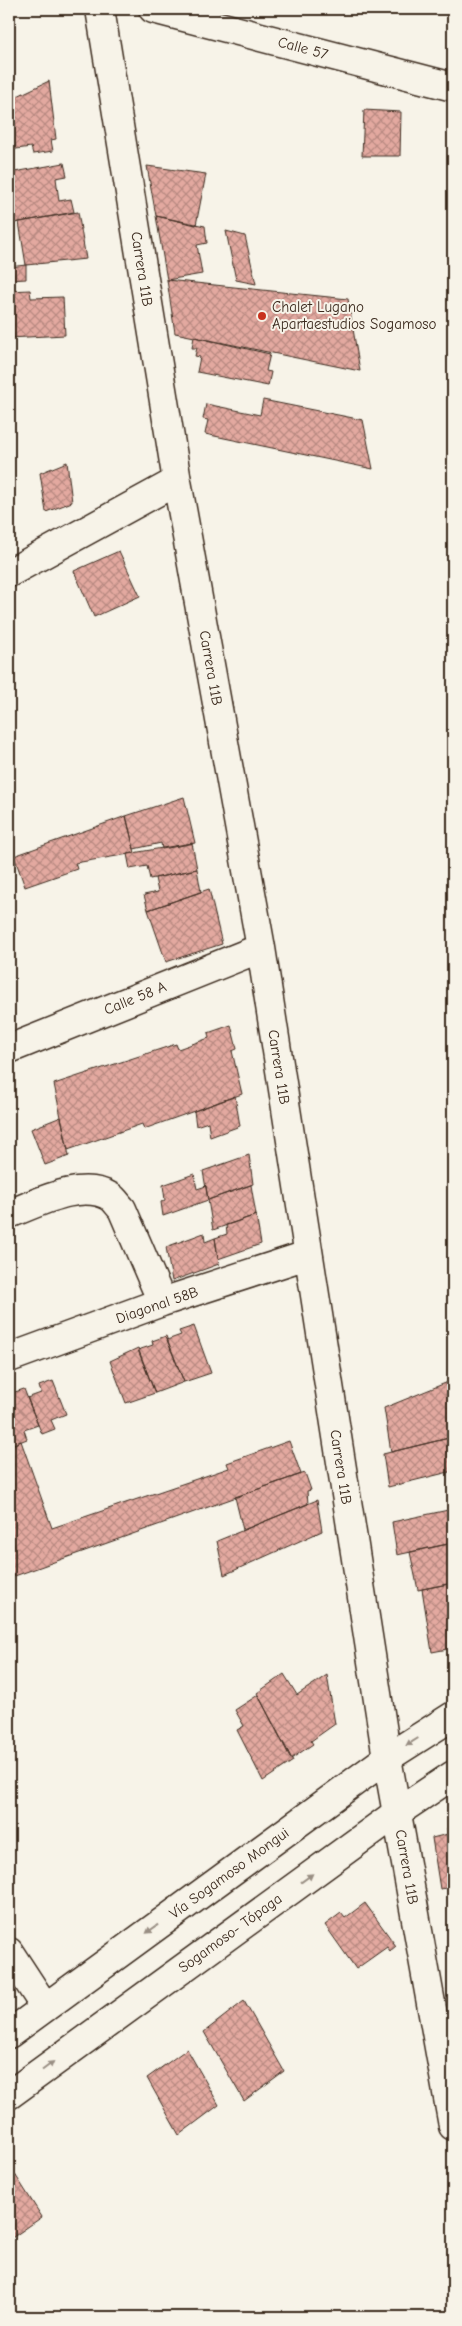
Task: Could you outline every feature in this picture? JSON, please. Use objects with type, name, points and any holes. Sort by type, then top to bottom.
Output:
[{"type":"street","name":"Carrera 11B","points":[[100,9],[177,481],[261,948],[307,1255],[387,1758],[453,2126]]},
{"type":"street","name":"Calle 57","points":[[153,9],[453,87]]},
{"type":"street","points":[[9,573],[177,481]]},
{"type":"street","name":"Calle 58 A","points":[[9,1049],[261,948]]},
{"type":"street","points":[[9,1214],[74,1191],[92,1191],[112,1198],[122,1209],[162,1302]]},
{"type":"street","name":"Diagonal 58B","points":[[9,1358],[162,1302],[307,1255]]},
{"type":"street","name":"Vía Sogamoso Mongui","points":[[9,2034],[387,1758],[453,1716]]},
{"type":"street","name":"Sogamoso- Tópaga","points":[[9,2095],[398,1812],[453,1775]]},
{"type":"street","points":[[9,1952],[45,2007]]},
{"type":"building","points":[[49,81],[56,139],[51,140],[53,151],[33,154],[31,147],[9,150],[9,115],[14,114],[13,109],[9,110],[9,100]]},
{"type":"building","points":[[364,110],[401,112],[400,156],[362,156]]},
{"type":"building","points":[[64,163],[67,176],[56,178],[59,201],[71,199],[74,212],[9,224],[9,173]]},
{"type":"building","points":[[147,166],[206,174],[196,225],[156,216]]},
{"type":"building","points":[[78,212],[86,259],[26,265],[19,222]]},
{"type":"building","points":[[156,216],[205,226],[207,243],[197,245],[202,274],[167,280]]},
{"type":"building","points":[[226,231],[245,236],[256,284],[236,280]]},
{"type":"building","points":[[26,265],[26,279],[9,280],[9,267]]},
{"type":"building","name":"Chalet Lugano Apartaestudios Sogamoso","points":[[167,280],[348,299],[360,371],[175,333]]},
{"type":"building","points":[[30,290],[31,298],[63,297],[65,335],[9,338],[9,291]]},
{"type":"building","points":[[194,337],[270,354],[266,371],[271,372],[268,386],[197,372],[200,357],[195,356],[197,348],[192,348]]},
{"type":"building","points":[[263,400],[363,420],[373,469],[205,434],[208,420],[203,419],[206,404],[260,415]]},
{"type":"building","points":[[67,462],[72,502],[46,512],[40,473]]},
{"type":"building","points":[[119,551],[140,596],[94,617],[74,571]]},
{"type":"building","points":[[184,797],[195,843],[162,849],[161,843],[134,849],[126,816]]},
{"type":"building","points":[[126,816],[135,853],[75,863],[77,869],[25,887],[14,856]]},
{"type":"building","points":[[192,843],[197,869],[150,879],[147,866],[130,869],[127,854]]},
{"type":"building","points":[[197,869],[201,892],[148,910],[144,895],[158,892],[155,878]]},
{"type":"building","points":[[209,889],[222,944],[166,962],[148,910]]},
{"type":"building","points":[[231,1025],[237,1049],[232,1051],[242,1094],[144,1129],[142,1124],[68,1150],[54,1084],[176,1044],[178,1049],[209,1038],[208,1033]]},
{"type":"building","points":[[235,1096],[240,1126],[210,1137],[208,1122],[196,1126],[194,1111]]},
{"type":"building","points":[[61,1117],[69,1156],[45,1165],[31,1129]]},
{"type":"building","points":[[249,1155],[253,1184],[208,1200],[203,1171]]},
{"type":"building","points":[[194,1174],[197,1189],[206,1186],[208,1200],[163,1216],[161,1202],[165,1200],[163,1185]]},
{"type":"building","points":[[251,1185],[256,1215],[213,1230],[208,1200]]},
{"type":"building","points":[[256,1215],[261,1244],[218,1259],[215,1238],[227,1234],[226,1225]]},
{"type":"building","points":[[204,1233],[205,1242],[215,1238],[219,1264],[172,1281],[166,1247]]},
{"type":"building","points":[[194,1326],[211,1373],[184,1382],[167,1340],[181,1335],[179,1331]]},
{"type":"building","points":[[166,1336],[184,1382],[155,1393],[138,1350],[153,1345],[152,1341]]},
{"type":"building","points":[[138,1348],[155,1393],[126,1403],[110,1361]]},
{"type":"building","points":[[453,1380],[453,1437],[391,1452],[384,1408]]},
{"type":"building","points":[[53,1381],[66,1414],[51,1420],[55,1429],[42,1434],[27,1398],[41,1393],[39,1386]]},
{"type":"building","points":[[24,1389],[38,1425],[24,1430],[27,1439],[14,1444],[9,1432],[9,1394]]},
{"type":"building","points":[[453,1437],[453,1471],[388,1487],[383,1454]]},
{"type":"building","points":[[21,1441],[52,1528],[229,1468],[227,1463],[289,1441],[301,1474],[9,1578],[9,1446]]},
{"type":"building","points":[[305,1473],[311,1490],[307,1491],[308,1504],[243,1530],[235,1497]]},
{"type":"building","points":[[317,1500],[322,1531],[224,1575],[217,1541]]},
{"type":"building","points":[[453,1509],[453,1543],[397,1555],[392,1522]]},
{"type":"building","points":[[452,1543],[453,1583],[418,1590],[410,1552]]},
{"type":"building","points":[[453,1583],[453,1648],[432,1652],[422,1589]]},
{"type":"building","points":[[284,1674],[297,1695],[327,1675],[335,1724],[311,1741],[313,1744],[291,1759],[257,1693]]},
{"type":"building","points":[[258,1695],[293,1761],[263,1781],[237,1730],[244,1726],[235,1710]]},
{"type":"building","points":[[453,1827],[453,1887],[440,1889],[432,1838],[448,1834],[447,1828]]},
{"type":"building","points":[[365,1903],[396,1946],[390,1951],[387,1947],[356,1969],[325,1925],[341,1913],[345,1918]]},
{"type":"building","points":[[244,2001],[284,2071],[244,2101],[204,2032]]},
{"type":"building","points":[[187,2049],[219,2105],[179,2135],[147,2078]]},
{"type":"building","points":[[9,2165],[42,2217],[9,2240]]},
{"type":"place","name":"Chalet Lugano Apartaestudios Sogamoso","points":[[262,316]]}]
